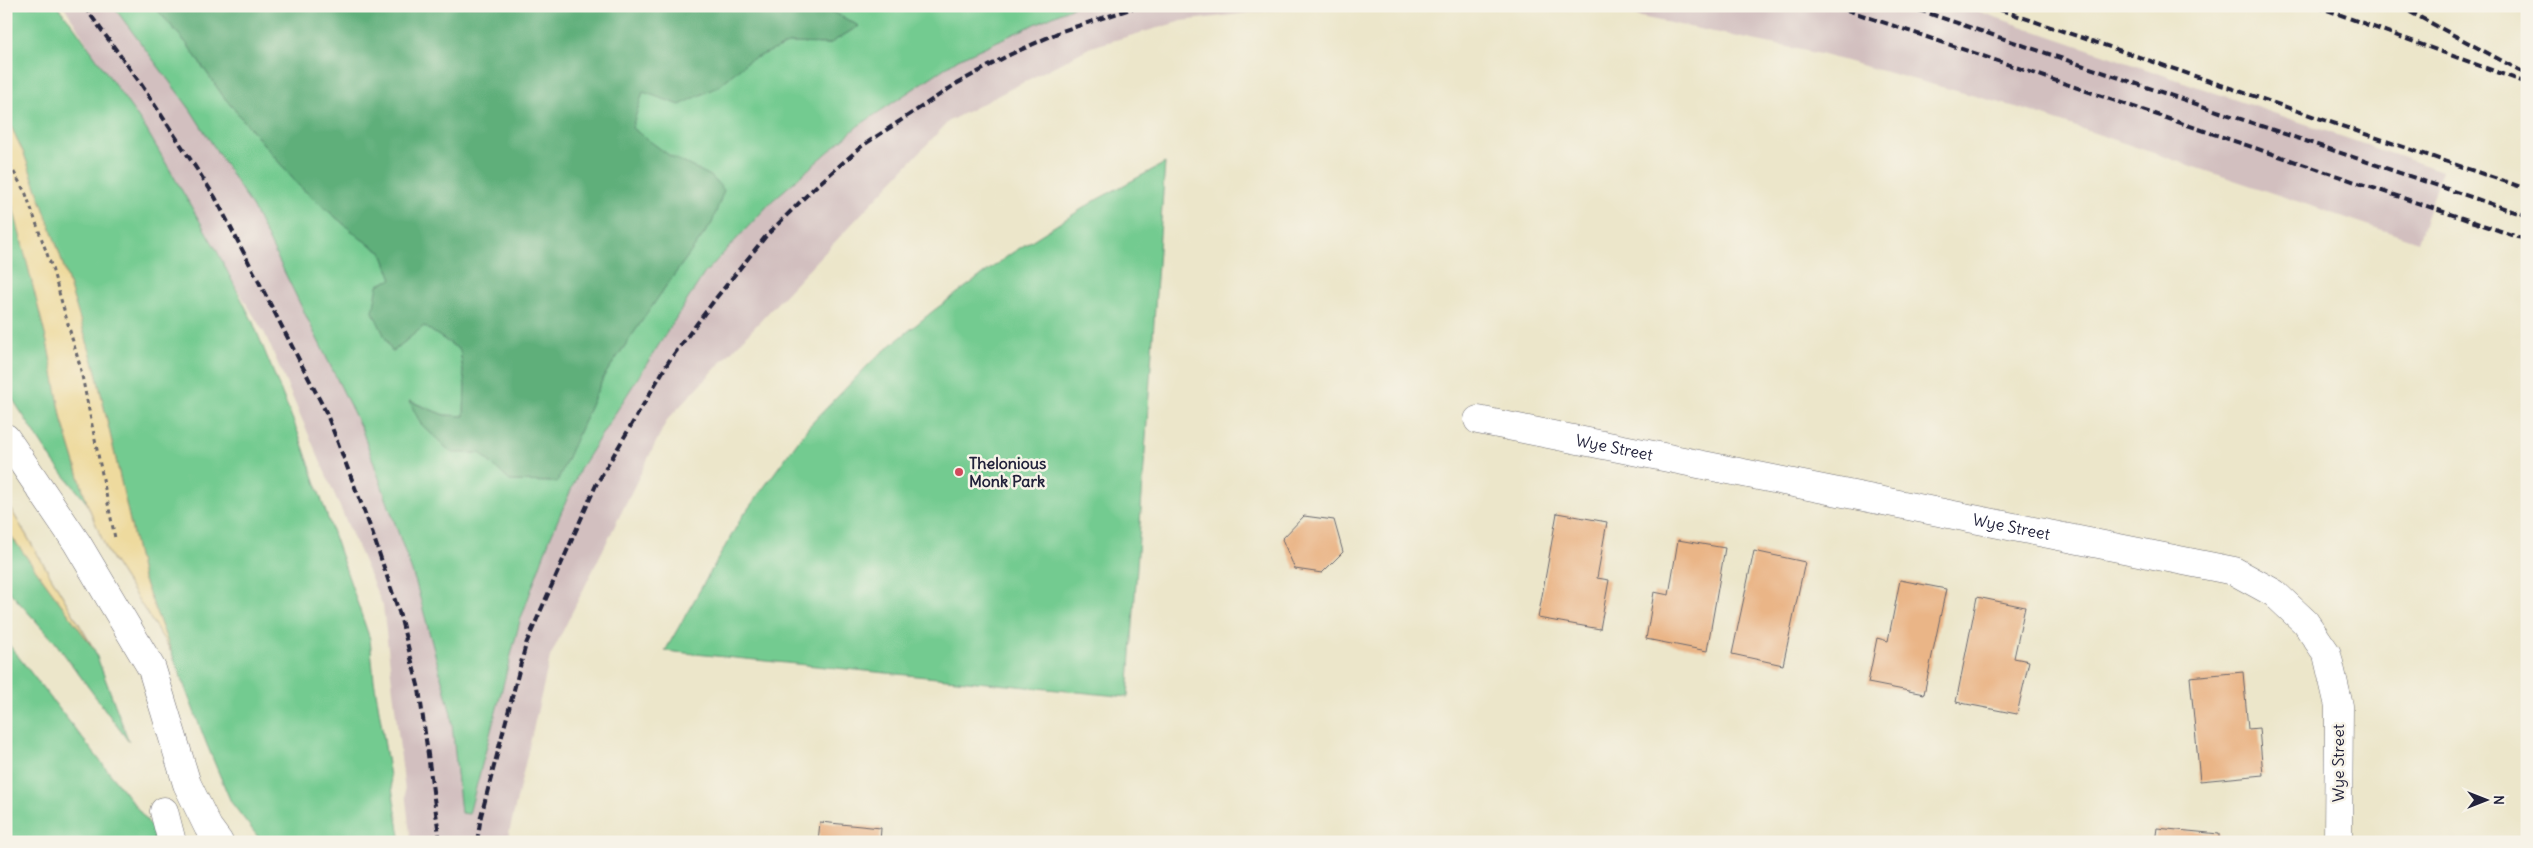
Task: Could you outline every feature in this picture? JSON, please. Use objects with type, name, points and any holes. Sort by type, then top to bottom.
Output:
[{"type":"street","name":"Wye Street","points":[[1478,420],[2234,572],[2274,593],[2305,622],[2327,654],[2339,706],[2338,842]]},
{"type":"street","points":[[6,438],[77,543],[152,670],[187,784],[208,827],[219,842]]},
{"type":"street","points":[[164,811],[172,842]]},
{"type":"path","points":[[6,158],[26,194],[52,268],[80,366],[116,542]]},
{"type":"shaded area","points":[[64,6],[1308,6],[1182,21],[1091,47],[949,121],[667,420],[550,657],[507,842],[411,842],[383,606],[265,334]]},
{"type":"shaded area","points":[[1569,6],[1963,6],[2442,171],[2418,242],[2023,109],[1816,53],[1631,15]]},
{"type":"green space","points":[[6,6],[57,6],[73,25],[146,129],[216,249],[252,320],[299,435],[370,639],[374,680],[401,842],[262,842],[231,802],[143,578],[95,368],[59,252],[24,154],[6,116]]},
{"type":"green space","points":[[113,6],[154,6],[187,44],[223,96],[299,186],[360,238],[382,253],[392,279],[392,352],[424,326],[460,350],[465,385],[464,416],[444,415],[410,401],[421,424],[452,453],[480,453],[510,481],[556,482],[604,376],[712,223],[710,176],[670,156],[631,128],[643,92],[719,86],[748,61],[790,43],[829,44],[859,26],[822,6],[1075,6],[958,59],[858,126],[773,200],[704,274],[581,467],[550,538],[520,621],[469,814],[461,813],[451,714],[416,583],[362,430],[253,208],[190,109]]},
{"type":"green space","points":[[154,6],[822,6],[859,26],[829,44],[790,43],[748,61],[719,86],[680,105],[643,92],[632,128],[670,156],[711,176],[724,190],[712,223],[604,376],[557,482],[510,481],[480,453],[452,453],[421,424],[409,401],[444,415],[464,416],[465,385],[460,350],[424,326],[392,352],[373,312],[378,285],[392,279],[382,253],[360,238],[299,186],[223,96],[187,44]]},
{"type":"green space","name":"Thelonious Monk Park","points":[[1165,163],[1128,697],[665,651],[742,517],[809,426],[874,359],[933,311],[1012,253],[1096,200]]},
{"type":"green space","points":[[6,197],[13,206],[48,346],[62,420],[87,503],[55,464],[6,389]]},
{"type":"green space","points":[[6,529],[94,649],[129,742],[55,642],[6,588]]},
{"type":"green space","points":[[6,641],[152,827],[155,842],[6,842]]},
{"type":"sand","points":[[6,116],[24,154],[59,252],[95,368],[143,578],[171,651],[107,551],[87,503],[62,420],[48,346],[13,207],[6,197]]},
{"type":"sand","points":[[6,501],[94,649],[6,529]]},
{"type":"building","points":[[1557,513],[1607,522],[1597,578],[1609,580],[1600,629],[1538,618]]},
{"type":"building","points":[[1304,516],[1334,520],[1343,552],[1322,573],[1295,569],[1282,539]]},
{"type":"building","points":[[1678,540],[1725,548],[1707,651],[1646,639],[1654,592],[1669,595]]},
{"type":"building","points":[[1754,551],[1805,562],[1783,665],[1732,654]]},
{"type":"building","points":[[1900,580],[1946,589],[1924,694],[1868,683],[1877,638],[1888,641]]},
{"type":"building","points":[[1977,597],[2025,607],[2014,658],[2029,661],[2017,714],[1956,702]]},
{"type":"building","points":[[2243,672],[2248,729],[2259,728],[2263,775],[2200,781],[2190,677]]},
{"type":"building","points":[[820,822],[881,828],[880,842],[818,842]]},
{"type":"building","points":[[2157,828],[2219,834],[2219,842],[2155,842]]},
{"type":"railway","points":[[84,6],[141,84],[215,197],[326,412],[371,529],[399,612],[419,689],[440,842]]},
{"type":"railway","points":[[477,842],[481,816],[526,644],[596,485],[669,361],[716,298],[766,236],[813,189],[862,146],[956,84],[1007,56],[1062,31],[1140,6]]},
{"type":"railway","points":[[1835,6],[2527,240]]},
{"type":"railway","points":[[1907,6],[2527,216]]},
{"type":"railway","points":[[1989,6],[2527,189]]},
{"type":"railway","points":[[2316,6],[2527,83]]},
{"type":"railway","points":[[2399,6],[2527,74]]},
{"type":"place","name":"Thelonious Monk Park","points":[[959,472]]}]
